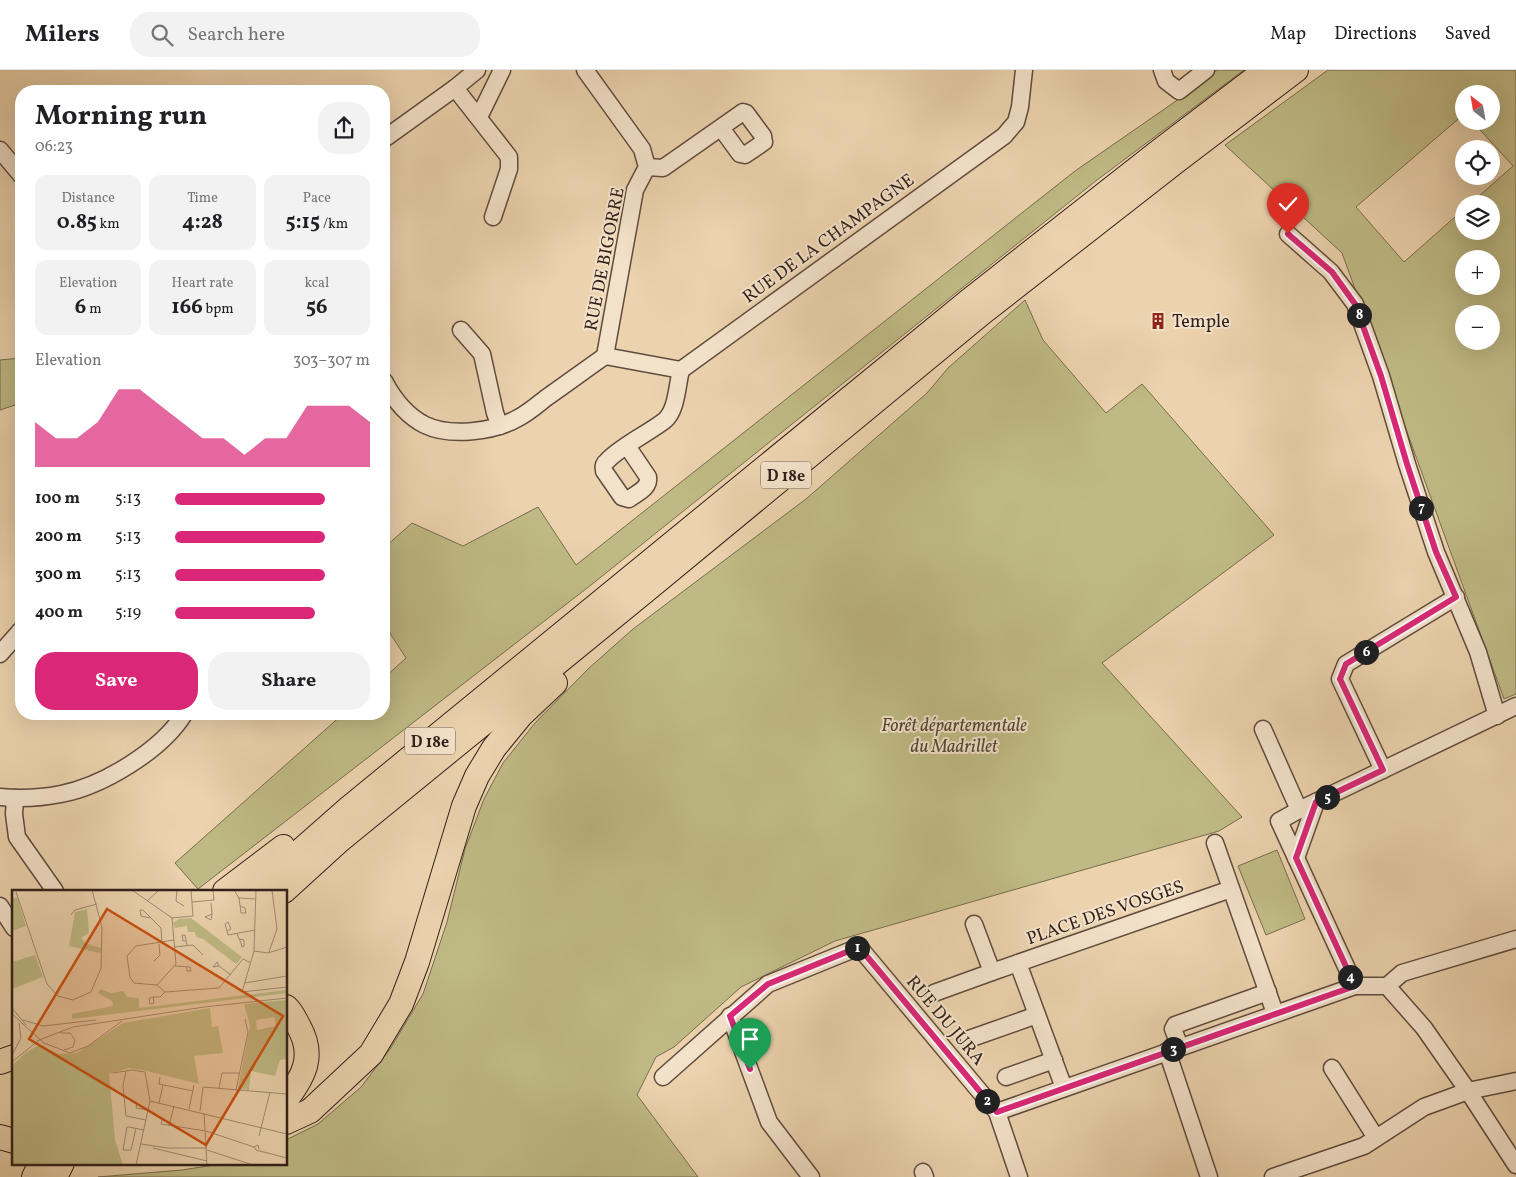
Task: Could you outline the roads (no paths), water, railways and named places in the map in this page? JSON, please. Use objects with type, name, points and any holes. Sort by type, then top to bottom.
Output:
[{"type":"highway","name":"D 18e","points":[[257,890],[349,808],[970,300],[1266,70]]},
{"type":"highway","name":"D 18e","points":[[285,890],[340,840],[983,312],[1296,70]]},
{"type":"highway","points":[[288,1121],[310,1111],[371,1054],[401,1004],[417,962],[464,806],[477,776],[494,748],[521,715],[624,623],[645,591]]},
{"type":"highway","points":[[227,890],[311,825],[349,808]]},
{"type":"highway","points":[[288,1009],[305,1037],[307,1050],[306,1067],[288,1097]]},
{"type":"highway","points":[[0,1062],[12,1058]]},
{"type":"highway","points":[[34,1177],[40,1164]]},
{"type":"highway","points":[[56,1177],[62,1164]]},
{"type":"street","points":[[390,135],[477,70]]},
{"type":"street","points":[[479,117],[502,70]]},
{"type":"street","points":[[585,70],[642,149],[647,167],[663,168],[721,128]]},
{"type":"street","name":"RUE DE LA CHAMPAGNE","points":[[680,370],[1004,136],[1016,122],[1020,107],[1024,70]]},
{"type":"street","points":[[1162,70],[1166,81],[1179,91],[1206,70]]},
{"type":"street","points":[[455,88],[509,157],[510,169],[493,217]]},
{"type":"street","points":[[0,150],[15,168]]},
{"type":"street","name":"RUE DE BIGORRE","points":[[605,356],[635,190],[647,167]]},
{"type":"street","points":[[1288,234],[1332,272],[1355,304],[1381,376],[1436,552],[1478,652],[1497,716]]},
{"type":"street","points":[[461,330],[482,354],[495,414],[500,426]]},
{"type":"street","points":[[390,392],[403,409],[425,425],[452,432],[483,430],[500,426],[518,418],[605,356],[680,370],[672,411],[666,419],[627,446]]},
{"type":"street","points":[[1383,770],[1340,679],[1346,664],[1456,597]]},
{"type":"street","points":[[0,654],[15,637]]},
{"type":"street","points":[[1355,986],[1279,821],[1516,706]]},
{"type":"street","points":[[53,890],[17,837],[14,814],[7,798],[24,799],[63,794],[96,783],[131,765],[157,746],[179,720]]},
{"type":"street","points":[[1263,729],[1299,810]]},
{"type":"street","points":[[1296,858],[1316,802]]},
{"type":"street","points":[[1215,843],[1275,1013]]},
{"type":"street","name":"PLACE DES VOSGES","points":[[934,993],[1231,889]]},
{"type":"street","points":[[0,906],[12,925]]},
{"type":"street","points":[[974,924],[992,972]]},
{"type":"street","points":[[997,1112],[1355,986],[1387,986],[1402,973],[1516,939]]},
{"type":"street","name":"RUE DU JURA","points":[[730,1016],[768,984],[859,947],[997,1112],[1019,1177]]},
{"type":"street","points":[[1018,963],[1064,1088]]},
{"type":"street","points":[[1387,986],[1424,1028],[1516,1165]]},
{"type":"street","points":[[1209,1177],[1173,1049],[1173,1029],[1175,1024],[1268,992]]},
{"type":"street","points":[[969,1039],[1037,1015]]},
{"type":"street","points":[[663,1077],[730,1016],[769,1122],[811,1177]]},
{"type":"street","points":[[1006,1076],[1054,1060]]},
{"type":"street","points":[[1332,1068],[1376,1138]]},
{"type":"street","points":[[1274,1177],[1364,1146],[1424,1107],[1468,1091],[1516,1081]]},
{"type":"place","name":"Temple","points":[[1158,321]]},
{"type":"park label","name":"Forêt départementale du Madrillet","points":[[954,735]]}]
